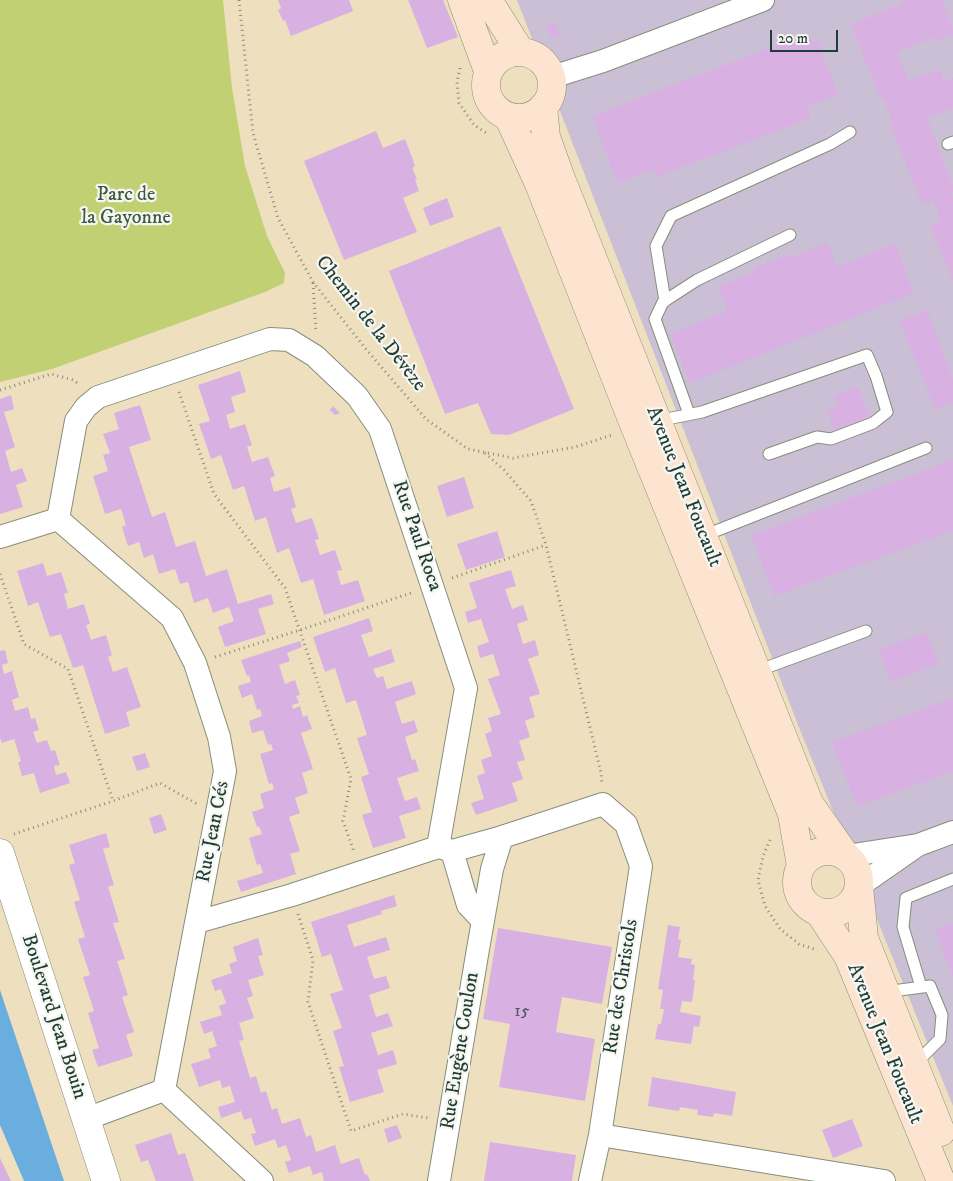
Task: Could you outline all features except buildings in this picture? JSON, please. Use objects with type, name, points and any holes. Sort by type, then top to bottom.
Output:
[{"type":"main road","points":[[462,0],[488,71],[486,84],[488,96],[495,108],[508,116],[527,117],[543,108],[551,94],[552,77],[540,59],[520,51],[488,0]]},
{"type":"main road","points":[[488,71],[501,56],[520,51]]},
{"type":"main road","name":"Avenue Jean Foucault","points":[[543,108],[546,137],[646,424],[792,814],[801,866]]},
{"type":"main road","name":"Avenue Jean Foucault","points":[[508,116],[646,424],[703,536],[809,804],[846,856]]},
{"type":"main road","points":[[821,851],[838,852],[846,856],[857,870],[859,878],[859,886],[851,902],[845,908],[828,913],[819,912],[806,905],[799,893],[796,879],[806,859],[821,851]]},
{"type":"main road","name":"Avenue Jean Foucault","points":[[859,886],[864,938],[953,1162]]},
{"type":"main road","name":"Avenue Jean Foucault","points":[[819,912],[848,956],[941,1181]]},
{"type":"street","points":[[552,77],[603,61],[763,0]]},
{"type":"street","name":"Rue Paul Roca","points":[[58,519],[76,421],[86,407],[98,398],[270,339],[289,340],[315,356],[357,396],[380,429],[466,688],[445,849]]},
{"type":"street","points":[[0,537],[58,519]]},
{"type":"street","name":"Rue Jean Cés","points":[[58,519],[172,618],[195,663],[218,737],[226,771],[164,1090]]},
{"type":"street","points":[[197,922],[292,895],[361,872],[445,849],[502,837],[604,804]]},
{"type":"street","name":"Rue des Christols","points":[[590,1181],[600,1135],[641,866],[626,824],[604,804]]},
{"type":"street","points":[[846,856],[918,845],[953,832]]},
{"type":"street","name":"Rue Eugène Coulon","points":[[439,1181],[492,869],[502,837]]},
{"type":"street","name":"Boulevard Jean Bouin","points":[[5,844],[106,1181]]},
{"type":"street","points":[[859,886],[918,845]]},
{"type":"street","points":[[445,849],[468,905],[483,921]]},
{"type":"street","points":[[86,1119],[164,1090],[262,1181]]},
{"type":"street","points":[[600,1135],[884,1181]]},
{"type":"lane","points":[[665,300],[656,246],[671,216],[830,144],[850,132]]},
{"type":"lane","points":[[689,414],[655,319],[665,300],[697,280],[790,235]]},
{"type":"lane","points":[[646,424],[689,414],[866,355],[876,376],[887,412],[873,423],[831,439],[817,437],[769,454]]},
{"type":"lane","points":[[703,536],[926,448]]},
{"type":"lane","points":[[757,671],[866,631]]},
{"type":"lane","points":[[920,987],[903,926],[906,898],[953,879]]},
{"type":"lane","points":[[885,992],[930,986],[942,1015],[940,1040],[914,1065]]},
{"type":"path","name":"Chemin de la Dévèze","points":[[239,0],[253,133],[278,218],[313,282],[365,348],[426,419],[468,449],[513,458],[575,447],[646,424]]},
{"type":"path","points":[[313,282],[313,307],[316,325],[315,356]]},
{"type":"path","points":[[173,373],[214,494],[285,588],[350,779],[343,821],[361,872]]},
{"type":"path","points":[[0,390],[51,374],[74,380],[98,398]]},
{"type":"path","points":[[485,452],[504,470],[531,501],[546,545],[601,773],[604,804]]},
{"type":"path","points":[[195,663],[300,630],[546,545]]},
{"type":"path","points":[[0,574],[24,644],[68,669],[113,801]]},
{"type":"path","points":[[5,844],[160,783],[218,816]]},
{"type":"path","points":[[292,895],[313,960],[308,1002],[351,1131],[403,1114],[449,1122]]},
{"type":"shaded area","points":[[517,0],[953,0],[953,1106],[800,730]]},
{"type":"green space","name":"Parc de la Gayonne","points":[[0,0],[223,0],[232,88],[245,166],[267,236],[285,273],[284,283],[265,292],[52,369],[0,382]]},
{"type":"water","points":[[0,990],[64,1181],[24,1181],[0,1125]]}]
